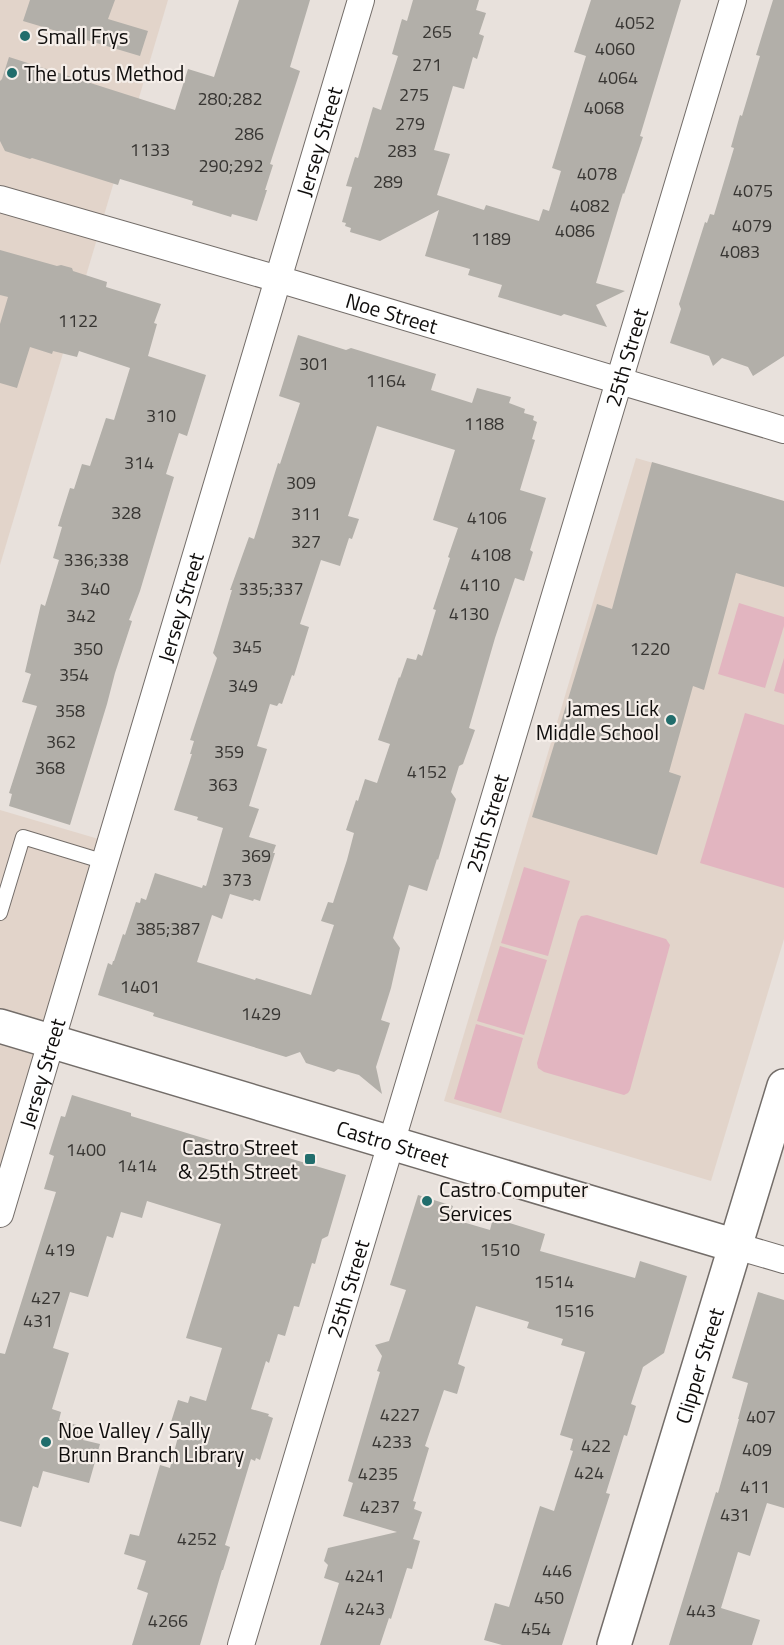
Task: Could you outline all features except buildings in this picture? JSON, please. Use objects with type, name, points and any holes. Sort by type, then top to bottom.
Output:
[{"type":"street","name":"Jersey Street","points":[[0,1214],[362,0]]},
{"type":"street","name":"25th Street","points":[[241,1645],[732,0]]},
{"type":"street","name":"Noe Street","points":[[0,199],[278,279],[784,430]]},
{"type":"street","name":"Castro Street","points":[[0,1026],[784,1260]]},
{"type":"street","name":"Clipper Street","points":[[614,1645],[784,1086]]},
{"type":"lane","points":[[0,913],[23,837],[105,862]]},
{"type":"shaded area","points":[[0,0],[168,0],[0,565]]},
{"type":"shaded area","name":"James Lick Middle School","points":[[636,458],[784,501],[784,939],[711,1181],[444,1101]]},
{"type":"shaded area","points":[[739,603],[784,617],[784,626],[765,688],[718,674]]},
{"type":"shaded area","points":[[784,658],[784,694],[774,691]]},
{"type":"shaded area","points":[[745,713],[784,725],[784,888],[700,863]]},
{"type":"shaded area","points":[[0,810],[102,840],[0,1171]]},
{"type":"shaded area","points":[[524,867],[570,881],[548,956],[501,943]]},
{"type":"shaded area","points":[[587,915],[666,939],[670,945],[630,1090],[624,1095],[544,1072],[538,1068],[537,1063],[578,921],[581,916]]},
{"type":"shaded area","points":[[500,946],[547,960],[524,1035],[477,1021]]},
{"type":"shaded area","points":[[476,1024],[523,1038],[501,1113],[454,1099]]},
{"type":"place","name":"Small Frys","points":[[25,36]]},
{"type":"place","name":"The Lotus Method","points":[[12,73]]},
{"type":"place","name":"James Lick Middle School","points":[[671,720]]},
{"type":"place","name":"Castro Street & 25th Street","points":[[310,1159]]},
{"type":"place","name":"Castro Computer Services","points":[[427,1201]]},
{"type":"place","name":"Noe Valley / Sally Brunn Branch Library","points":[[46,1442]]}]
